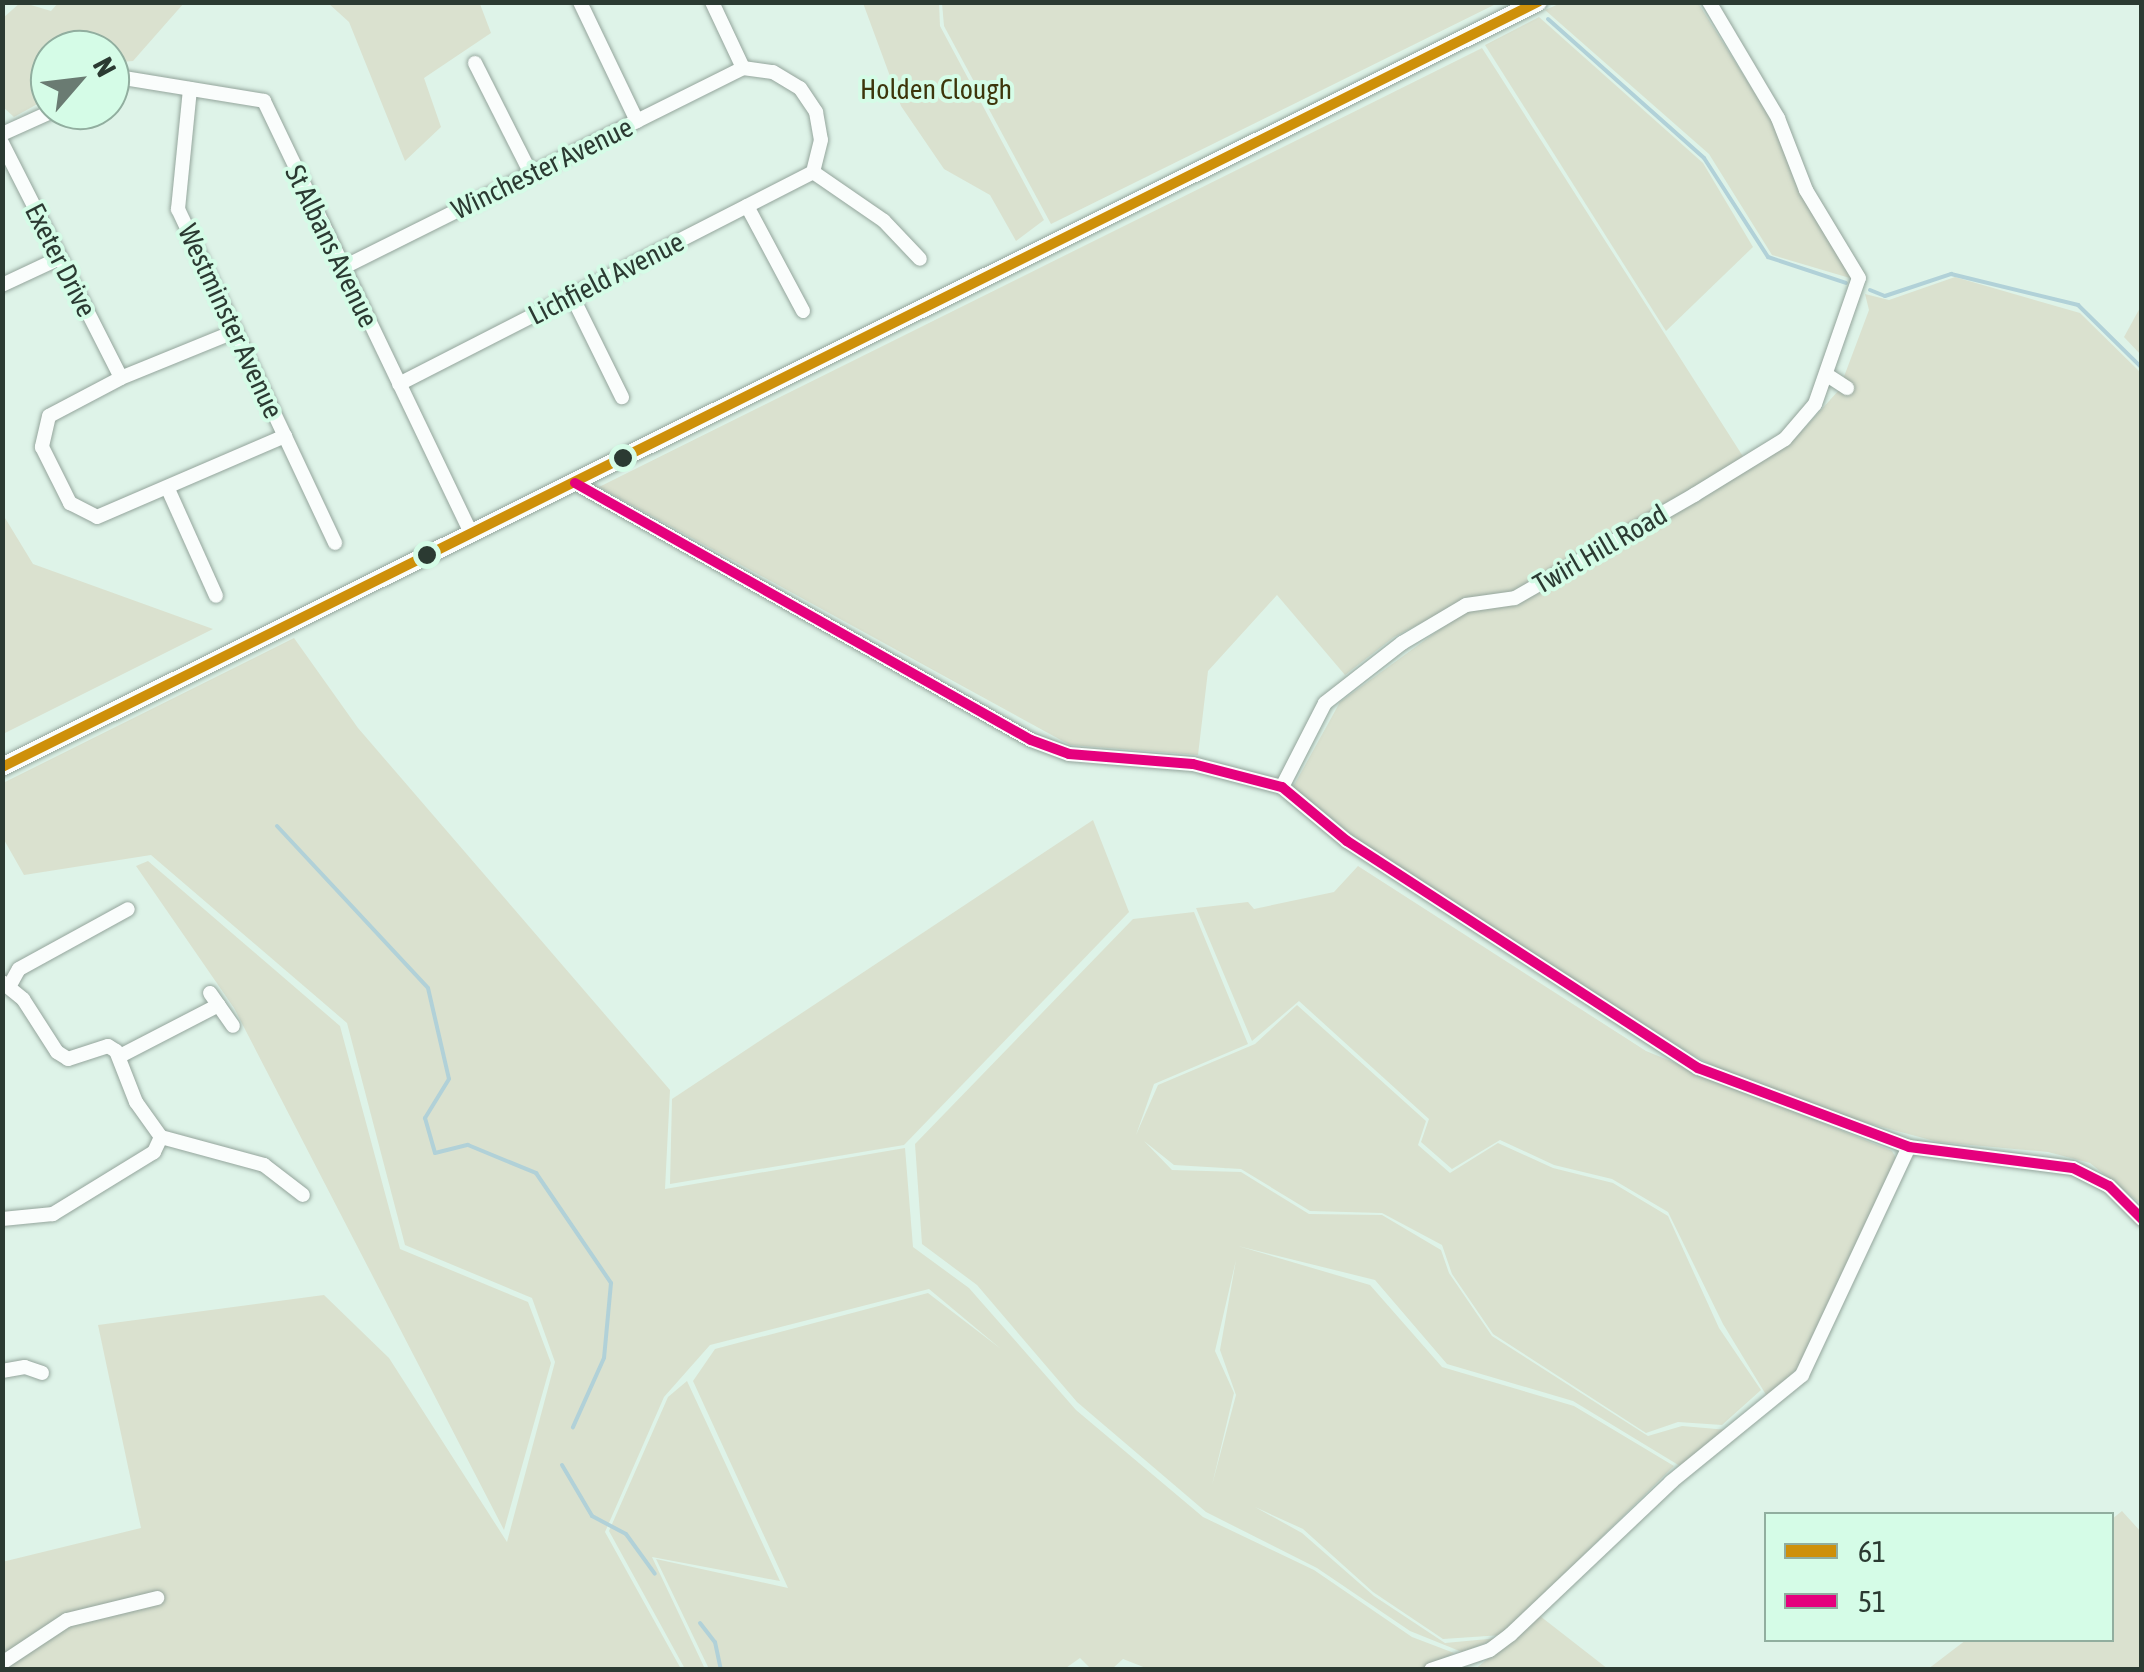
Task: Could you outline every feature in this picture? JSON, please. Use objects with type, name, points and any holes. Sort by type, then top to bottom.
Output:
[{"type":"main road","points":[[2,767],[1538,2]]},
{"type":"street","points":[[580,2],[637,122]]},
{"type":"street","points":[[712,2],[743,68],[774,72],[800,88],[816,112],[821,140],[813,172],[884,220],[920,259]]},
{"type":"street","name":"Twirl Hill Road","points":[[1282,787],[1325,703],[1402,643],[1466,604],[1515,598],[1785,438],[1815,404],[1859,278],[1806,190],[1778,118],[1708,2]]},
{"type":"street","points":[[475,63],[530,174]]},
{"type":"street","name":"Winchester Avenue","points":[[342,268],[743,68]]},
{"type":"street","name":"St Albans Avenue","points":[[130,79],[264,101],[470,531]]},
{"type":"street","name":"Westminster Avenue","points":[[190,89],[178,209],[335,542]]},
{"type":"street","points":[[2,134],[30,121]]},
{"type":"street","name":"Exeter Drive","points":[[2,143],[121,378]]},
{"type":"street","name":"Lichfield Avenue","points":[[399,384],[813,172]]},
{"type":"street","points":[[747,206],[803,311]]},
{"type":"street","points":[[2,285],[60,258]]},
{"type":"street","points":[[572,296],[622,397]]},
{"type":"street","points":[[236,331],[121,378],[49,416],[42,447],[70,503],[83,514],[97,517],[286,436]]},
{"type":"street","points":[[1828,374],[1848,388]]},
{"type":"street","points":[[575,483],[1030,740],[1068,754],[1193,764],[1282,787],[1347,841],[1698,1068],[1910,1147],[2073,1168],[2109,1186],[2142,1219]]},
{"type":"street","points":[[168,488],[216,596]]},
{"type":"street","points":[[128,909],[19,970],[6,983],[57,1052],[68,1059],[108,1046],[120,1056],[136,1102],[161,1137],[264,1164],[302,1195]]},
{"type":"street","points":[[120,1056],[214,999],[233,1026]]},
{"type":"street","points":[[2,1219],[53,1214],[154,1152],[161,1137]]},
{"type":"street","points":[[1431,1670],[1469,1659],[1511,1634],[1672,1482],[1802,1375],[1910,1147]]},
{"type":"street","points":[[2,1371],[25,1367],[42,1374]]},
{"type":"street","points":[[2,1663],[67,1620],[157,1598]]},
{"type":"green space","points":[[21,2],[51,11],[58,3],[184,3],[133,61],[130,61],[130,30],[30,30],[30,108],[14,117],[3,107],[3,18]]},
{"type":"green space","points":[[942,2],[1498,3],[1051,224],[944,26]]},
{"type":"green space","points":[[328,3],[480,4],[491,33],[424,78],[441,127],[405,161],[349,22]]},
{"type":"green space","name":"Holden Clough","points":[[863,3],[939,3],[940,26],[1044,220],[1016,241],[990,195],[944,169],[901,106]]},
{"type":"green space","points":[[1561,3],[1698,3],[1775,125],[1794,180],[1853,279],[1772,255],[1709,154],[1545,10]]},
{"type":"green space","points":[[1539,17],[1703,163],[1753,247],[1666,331],[1485,45]]},
{"type":"green space","points":[[1482,48],[1744,458],[1515,591],[1466,600],[1394,637],[1345,675],[1277,595],[1208,671],[1198,755],[1070,745],[599,487]]},
{"type":"green space","points":[[1955,277],[2080,313],[2141,373],[2141,1204],[2090,1163],[2048,1152],[1938,1142],[1774,1098],[1693,1055],[1383,860],[1293,787],[1340,702],[1465,611],[1519,603],[1793,441],[1839,390],[1869,310],[1865,294],[1889,300]]},
{"type":"green space","points":[[2141,306],[2141,355],[2124,337]]},
{"type":"green space","points":[[2,513],[33,564],[213,629],[3,734]]},
{"type":"green space","points":[[294,638],[358,728],[670,1090],[665,1189],[905,1148],[913,1247],[969,1288],[1076,1410],[1203,1517],[1314,1570],[1412,1637],[1454,1653],[1421,1670],[1151,1670],[1123,1659],[1112,1669],[1092,1670],[1080,1658],[1063,1670],[709,1669],[656,1559],[788,1588],[693,1381],[715,1349],[928,1293],[1001,1349],[929,1289],[710,1345],[664,1397],[605,1532],[681,1669],[3,1669],[2,1562],[141,1528],[98,1325],[324,1295],[389,1358],[507,1542],[555,1362],[532,1298],[405,1245],[347,1023],[151,855],[24,875],[3,838],[3,783]]},
{"type":"green space","points":[[1093,820],[1129,912],[904,1145],[670,1184],[672,1099]]},
{"type":"green space","points":[[148,861],[340,1026],[400,1249],[528,1302],[551,1363],[504,1530],[234,1008],[136,866]]},
{"type":"green space","points":[[1358,866],[1646,1051],[1892,1151],[1896,1158],[1801,1365],[1768,1398],[1723,1324],[1668,1212],[1612,1179],[1554,1165],[1500,1140],[1452,1169],[1421,1142],[1429,1119],[1299,1001],[1252,1041],[1196,908],[1248,902],[1254,909],[1334,892]]},
{"type":"green space","points":[[1194,912],[1248,1044],[1154,1084],[1136,1135],[1158,1085],[1255,1044],[1297,1005],[1426,1121],[1418,1145],[1450,1173],[1498,1143],[1553,1168],[1613,1183],[1668,1216],[1719,1328],[1761,1390],[1722,1425],[1678,1422],[1646,1433],[1493,1334],[1452,1274],[1442,1245],[1382,1213],[1310,1211],[1241,1169],[1174,1165],[1144,1141],[1172,1170],[1241,1172],[1309,1214],[1382,1215],[1441,1250],[1449,1273],[1492,1336],[1648,1436],[1682,1426],[1728,1430],[1680,1466],[1573,1401],[1447,1364],[1375,1280],[1238,1246],[1370,1285],[1442,1367],[1574,1406],[1674,1466],[1502,1635],[1443,1639],[1373,1592],[1303,1529],[1255,1507],[1302,1533],[1374,1596],[1445,1643],[1499,1638],[1462,1652],[1410,1631],[1317,1568],[1206,1512],[1077,1402],[977,1285],[922,1244],[915,1144],[1133,919]],"holes":[[[1236,1260],[1220,1350],[1236,1395],[1212,1485],[1234,1393],[1215,1351]]]},
{"type":"green space","points":[[687,1381],[780,1581],[652,1557],[705,1669],[685,1669],[609,1531],[668,1397]]},
{"type":"green space","points":[[2122,1511],[2141,1532],[2141,1669],[1928,1669],[1963,1642],[2114,1642],[2114,1517]]},
{"type":"green space","points":[[1540,1616],[1608,1669],[1474,1670]]},
{"type":"waterway","points":[[1548,19],[1704,158],[1768,257],[1846,283]]},
{"type":"waterway","points":[[1870,290],[1885,296],[1951,274],[2078,305],[2142,368]]},
{"type":"waterway","points":[[277,826],[428,988],[449,1079],[425,1118],[435,1153],[468,1145],[536,1173],[611,1283],[604,1358],[573,1427]]},
{"type":"waterway","points":[[562,1465],[592,1516],[626,1534],[655,1574]]},
{"type":"waterway","points":[[700,1623],[715,1642],[721,1670]]},
{"type":"transit line","name":"61","points":[[2,767],[1538,2]]},
{"type":"transit line","name":"51","points":[[575,483],[1031,740],[1069,754],[1193,764],[1282,787],[1347,841],[1698,1068],[1909,1147],[2073,1168],[2109,1186],[2142,1219]]}]
